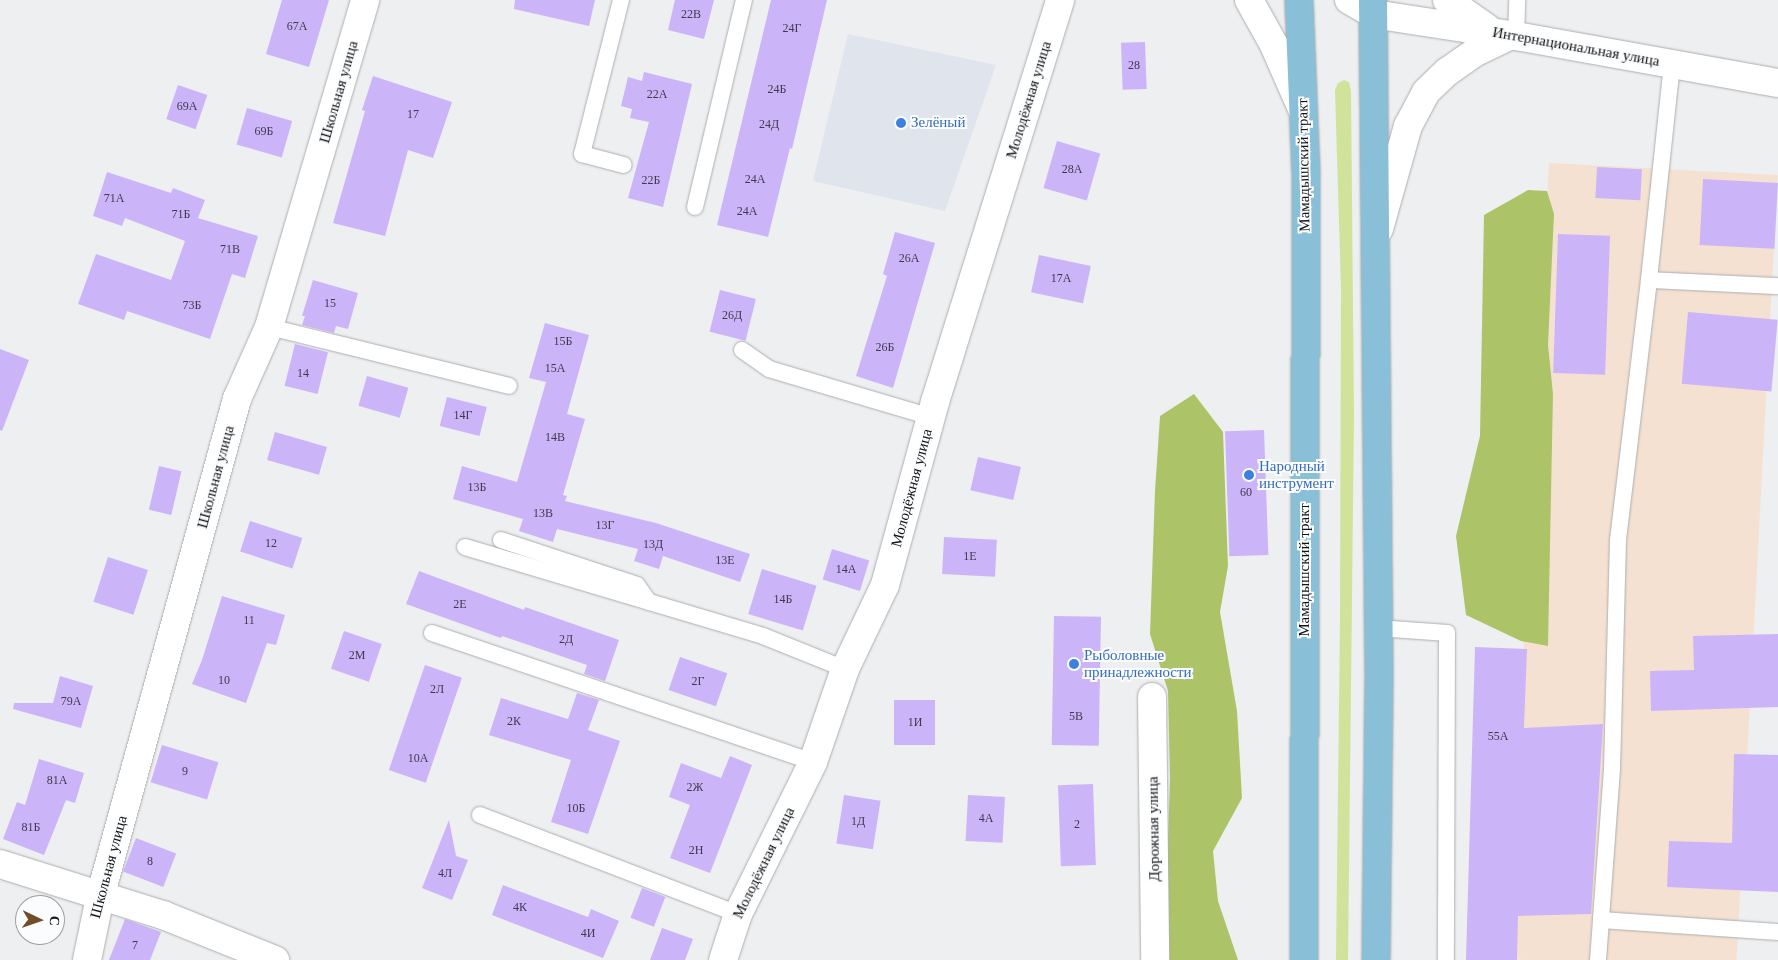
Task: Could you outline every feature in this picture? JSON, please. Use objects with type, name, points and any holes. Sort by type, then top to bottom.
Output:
[{"type":"main road","name":"Мамадышский тракт","points":[[1299,0],[1306,174],[1304,960]]},
{"type":"main road","points":[[1373,7],[1378,628],[1376,960]]},
{"type":"street","name":"Школьная улица","points":[[87,960],[100,897],[237,400],[269,327],[365,0]]},
{"type":"street","name":"Молодёжная улица","points":[[723,960],[738,914],[813,762],[845,669],[885,585],[931,416],[1060,0]]},
{"type":"street","points":[[1249,0],[1274,45],[1303,112]]},
{"type":"street","points":[[1349,0],[1373,7]]},
{"type":"street","points":[[1376,240],[1408,126],[1426,92],[1447,72],[1506,34],[1447,0]]},
{"type":"street","name":"Интернациональная улица","points":[[1373,7],[1506,34],[1778,83]]},
{"type":"street","name":"Дорожная улица","points":[[1152,697],[1155,960]]},
{"type":"street","points":[[0,864],[100,897],[163,915],[275,960]]},
{"type":"lane","points":[[621,0],[582,154],[624,165]]},
{"type":"lane","points":[[695,207],[744,0]]},
{"type":"lane","points":[[1506,34],[1517,0]]},
{"type":"lane","points":[[1598,960],[1612,769],[1618,540],[1672,64]]},
{"type":"lane","points":[[1649,280],[1778,286]]},
{"type":"lane","points":[[269,327],[509,386]]},
{"type":"lane","points":[[742,350],[769,369],[931,416]]},
{"type":"lane","points":[[501,540],[636,586],[649,602]]},
{"type":"lane","points":[[466,548],[763,636],[845,669]]},
{"type":"lane","points":[[1378,628],[1447,633],[1446,960]]},
{"type":"lane","points":[[432,633],[813,762]]},
{"type":"lane","points":[[480,815],[738,914]]},
{"type":"lane","points":[[1601,920],[1778,932]]},
{"type":"shaded area","name":"Зелёный","points":[[848,34],[996,65],[945,211],[813,181]]},
{"type":"shaded area","points":[[1549,163],[1778,175],[1737,960],[1507,959]]},
{"type":"green space","points":[[1344,80],[1349,82],[1351,91],[1354,415],[1348,960],[1336,960],[1341,288],[1335,90],[1338,83]]},
{"type":"green space","points":[[1528,190],[1547,191],[1554,214],[1548,345],[1553,394],[1548,646],[1521,641],[1466,615],[1456,536],[1480,436],[1484,215]]},
{"type":"green space","points":[[1194,394],[1223,432],[1228,566],[1220,612],[1237,711],[1242,798],[1213,851],[1218,901],[1238,960],[1164,960],[1170,779],[1168,691],[1150,634],[1155,491],[1160,416]]},
{"type":"building","points":[[282,0],[329,0],[309,67],[266,54]]},
{"type":"building","points":[[515,0],[595,0],[589,26],[514,9]]},
{"type":"building","points":[[675,0],[714,0],[704,39],[668,30]]},
{"type":"building","points":[[771,0],[827,0],[792,149],[790,148],[768,237],[717,225]]},
{"type":"building","points":[[1145,42],[1147,89],[1123,90],[1121,43]]},
{"type":"building","points":[[644,72],[692,84],[663,207],[628,198],[649,122],[630,118],[632,109],[621,106],[628,77],[642,81]]},
{"type":"building","points":[[373,76],[452,102],[433,158],[408,150],[385,236],[333,223],[365,111],[362,110]]},
{"type":"building","points":[[178,85],[207,95],[196,129],[166,119]]},
{"type":"building","points":[[247,108],[292,121],[282,157],[237,145]]},
{"type":"building","points":[[1057,141],[1100,153],[1087,201],[1043,188]]},
{"type":"building","points":[[1597,167],[1642,169],[1640,200],[1595,198]]},
{"type":"building","points":[[107,172],[171,193],[173,188],[205,200],[198,218],[258,236],[245,278],[232,274],[210,339],[127,311],[124,320],[78,304],[96,254],[171,280],[185,241],[125,218],[122,226],[93,216]]},
{"type":"building","points":[[1703,179],[1778,183],[1774,249],[1700,245]]},
{"type":"building","points":[[895,232],[935,243],[893,388],[856,376],[887,276],[883,274]]},
{"type":"building","points":[[1558,234],[1610,236],[1605,375],[1553,373]]},
{"type":"building","points":[[1039,255],[1091,266],[1083,303],[1031,292]]},
{"type":"building","points":[[313,280],[358,293],[348,329],[336,326],[334,333],[302,325],[305,316],[302,316]]},
{"type":"building","points":[[720,290],[756,299],[745,341],[710,332]]},
{"type":"building","points":[[1688,312],[1778,320],[1771,392],[1682,384]]},
{"type":"building","points":[[545,323],[589,335],[567,414],[585,419],[563,495],[567,496],[565,501],[656,523],[750,554],[740,582],[663,556],[659,569],[634,561],[638,549],[557,529],[553,542],[519,531],[523,519],[453,499],[462,466],[517,482],[546,382],[529,378]]},
{"type":"building","points":[[295,344],[328,352],[318,394],[285,386]]},
{"type":"building","points":[[0,349],[29,360],[2,431],[0,430]]},
{"type":"building","points":[[367,376],[408,388],[400,418],[358,406]]},
{"type":"building","points":[[447,397],[487,407],[480,436],[440,426]]},
{"type":"building","points":[[1264,430],[1268,555],[1229,556],[1225,431]]},
{"type":"building","points":[[275,432],[327,447],[319,475],[267,460]]},
{"type":"building","points":[[978,457],[1021,467],[1013,500],[970,490]]},
{"type":"building","points":[[159,466],[181,471],[171,515],[149,510]]},
{"type":"building","points":[[250,521],[302,538],[292,568],[240,551]]},
{"type":"building","points":[[944,537],[997,540],[995,577],[942,574]]},
{"type":"building","points":[[832,549],[869,560],[860,591],[823,580]]},
{"type":"building","points":[[108,557],[148,570],[133,615],[93,602]]},
{"type":"building","points":[[762,569],[817,586],[803,631],[748,614]]},
{"type":"building","points":[[419,571],[524,610],[525,607],[619,640],[605,681],[584,674],[587,665],[502,636],[501,638],[406,604]]},
{"type":"building","points":[[222,596],[285,615],[276,645],[267,643],[246,703],[192,684],[202,660]]},
{"type":"building","points":[[1054,616],[1101,617],[1099,746],[1052,745]]},
{"type":"building","points":[[344,631],[382,644],[369,682],[331,669]]},
{"type":"building","points":[[1778,634],[1778,707],[1651,711],[1650,671],[1694,670],[1693,636]]},
{"type":"building","points":[[1475,647],[1527,649],[1524,728],[1603,724],[1591,914],[1518,916],[1517,960],[1466,960]]},
{"type":"building","points":[[680,657],[727,673],[716,706],[669,690]]},
{"type":"building","points":[[425,665],[462,678],[426,783],[389,770]]},
{"type":"building","points":[[60,676],[93,686],[81,728],[13,709],[14,703],[53,703]]},
{"type":"building","points":[[577,693],[599,700],[588,730],[620,741],[588,834],[551,822],[571,760],[489,735],[501,698],[568,719]]},
{"type":"building","points":[[894,700],[935,700],[935,745],[894,745]]},
{"type":"building","points":[[162,745],[218,762],[207,800],[151,782]]},
{"type":"building","points":[[1734,754],[1778,755],[1778,892],[1667,887],[1669,841],[1732,843]]},
{"type":"building","points":[[730,756],[752,765],[710,873],[670,858],[690,805],[669,797],[681,763],[721,778]]},
{"type":"building","points":[[39,759],[84,773],[75,803],[66,800],[44,855],[3,839],[17,802],[25,805]]},
{"type":"building","points":[[1093,784],[1096,865],[1061,866],[1058,785]]},
{"type":"building","points":[[844,795],[881,801],[873,849],[836,843]]},
{"type":"building","points":[[968,795],[1005,797],[1003,843],[966,841]]},
{"type":"building","points":[[449,820],[456,856],[468,860],[452,900],[422,888]]},
{"type":"building","points":[[136,838],[176,853],[163,887],[123,872]]},
{"type":"building","points":[[503,885],[588,917],[591,909],[619,921],[603,958],[492,915]]},
{"type":"building","points":[[642,888],[665,897],[654,927],[631,918]]},
{"type":"building","points":[[125,919],[161,932],[150,960],[109,960]]},
{"type":"building","points":[[662,928],[693,939],[685,960],[650,960]]},
{"type":"place","name":"Зелёный","points":[[901,123]]},
{"type":"place","name":"Народный инструмент","points":[[1249,475]]},
{"type":"place","name":"Рыболовные принадлежности","points":[[1074,664]]}]
